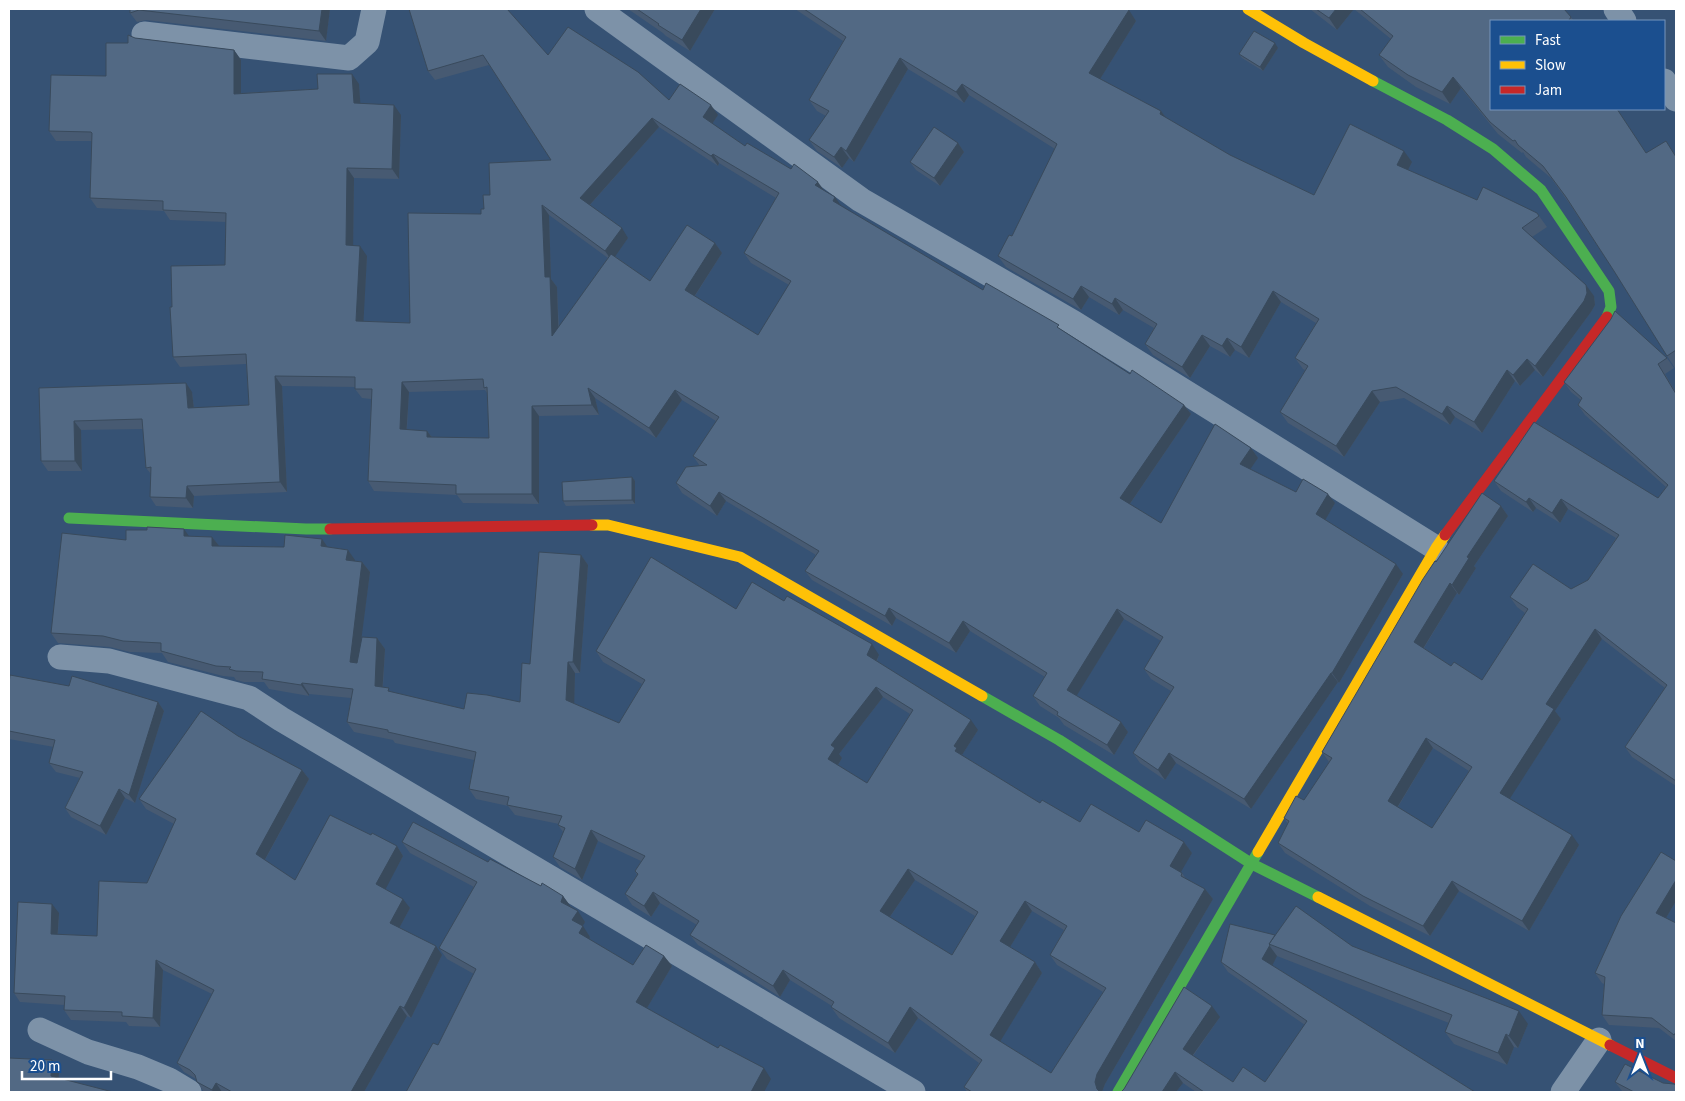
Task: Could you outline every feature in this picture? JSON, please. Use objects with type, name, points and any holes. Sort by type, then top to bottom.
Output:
[{"type":"street","points":[[144,34],[349,58],[367,42],[374,9]]},
{"type":"street","points":[[597,9],[860,200],[1074,323],[1436,548]]},
{"type":"street","points":[[1118,1092],[1436,548],[1605,320],[1611,307],[1609,291],[1541,190],[1493,149],[1447,120],[1304,43],[1248,9]]},
{"type":"street","points":[[1616,9],[1623,20]]},
{"type":"street","points":[[1665,83],[1676,100]]},
{"type":"street","points":[[69,518],[306,529],[608,525],[740,557],[1059,740],[1252,864],[1676,1078]]},
{"type":"street","points":[[60,657],[109,661],[249,698],[281,719],[913,1092]]},
{"type":"street","points":[[40,1030],[88,1052],[138,1067],[169,1080],[189,1092]]},
{"type":"street","points":[[1563,1092],[1599,1040]]},
{"type":"building","points":[[130,9],[322,9],[319,31],[139,10],[130,13]]},
{"type":"building","points":[[409,9],[507,9],[548,55],[568,27],[638,72],[669,100],[680,84],[711,105],[703,117],[745,146],[747,143],[791,169],[794,164],[818,182],[815,185],[835,197],[833,201],[983,290],[986,283],[1059,325],[1057,327],[1130,374],[1132,370],[1184,405],[1120,498],[1161,523],[1215,424],[1251,448],[1240,464],[1296,492],[1303,479],[1328,494],[1316,514],[1396,564],[1332,673],[1244,799],[1169,753],[1158,770],[1133,753],[1174,687],[1144,669],[1163,637],[1117,609],[1067,690],[1121,722],[1107,745],[1057,715],[1058,712],[1033,696],[1047,673],[963,621],[949,643],[889,608],[885,616],[805,571],[819,551],[719,492],[710,506],[676,483],[686,467],[707,465],[693,456],[719,417],[675,390],[649,428],[588,388],[592,405],[532,406],[532,494],[456,494],[456,485],[368,481],[372,389],[355,389],[355,377],[275,376],[280,482],[187,486],[186,498],[150,497],[151,467],[146,468],[142,419],[74,421],[75,461],[41,461],[39,388],[186,383],[188,408],[249,405],[246,354],[173,357],[170,307],[172,307],[171,266],[225,265],[226,213],[163,210],[163,201],[90,198],[92,133],[49,131],[51,75],[106,76],[106,43],[128,43],[128,35],[135,38],[234,50],[234,94],[318,89],[317,74],[352,74],[354,103],[394,105],[392,169],[347,168],[346,245],[360,246],[356,321],[410,323],[408,213],[481,214],[481,209],[484,209],[483,195],[490,195],[489,163],[551,160],[483,55],[428,71]],"holes":[[[652,118],[711,156],[713,154],[779,193],[744,253],[791,281],[758,335],[685,290],[715,243],[687,225],[650,281],[611,254],[552,336],[550,277],[545,277],[542,205],[605,251],[622,228],[580,198]],[[483,379],[484,388],[487,387],[489,438],[427,437],[427,431],[400,429],[402,382]]]},
{"type":"building","points":[[637,9],[701,9],[682,40]]},
{"type":"building","points":[[804,9],[1127,9],[1129,10],[1089,73],[1161,111],[1160,114],[1230,155],[1314,195],[1350,124],[1404,151],[1397,165],[1477,200],[1483,187],[1537,213],[1539,216],[1522,228],[1586,285],[1587,293],[1584,301],[1535,366],[1527,359],[1513,375],[1507,370],[1474,422],[1447,406],[1442,414],[1396,387],[1372,391],[1336,446],[1280,412],[1308,366],[1295,358],[1319,319],[1273,291],[1241,347],[1227,338],[1222,346],[1202,335],[1182,367],[1145,344],[1157,324],[1115,298],[1112,304],[1081,286],[1073,299],[998,256],[1009,235],[1012,236],[1057,144],[962,84],[956,92],[900,58],[846,151],[841,147],[834,157],[809,140],[829,111],[809,100],[846,37]]},
{"type":"building","points":[[1316,9],[1336,9],[1329,18]]},
{"type":"building","points":[[1360,9],[1564,9],[1571,17],[1569,20],[1490,20],[1490,110],[1618,110],[1646,153],[1666,141],[1676,157],[1676,350],[1667,356],[1566,197],[1543,166],[1518,145],[1515,140],[1513,141],[1490,122],[1453,77],[1442,92],[1408,75],[1379,55],[1393,36]]},
{"type":"building","points":[[1254,31],[1275,43],[1260,67],[1239,54]]},
{"type":"building","points":[[934,127],[958,143],[934,178],[910,162]]},
{"type":"building","points":[[1615,311],[1667,358],[1658,364],[1676,394],[1676,781],[1625,747],[1667,685],[1595,629],[1546,704],[1554,709],[1500,793],[1572,835],[1522,921],[1452,881],[1423,926],[1363,896],[1278,843],[1289,821],[1284,818],[1296,796],[1304,800],[1332,758],[1322,752],[1423,579],[1482,493],[1501,506],[1414,642],[1451,666],[1454,662],[1482,680],[1528,609],[1510,597],[1533,564],[1571,589],[1588,580],[1619,535],[1561,499],[1552,513],[1529,498],[1526,502],[1494,481],[1534,422],[1658,498],[1668,485],[1578,405],[1582,398],[1564,382]],"holes":[[[1426,738],[1472,767],[1432,828],[1388,801]]]},
{"type":"building","points":[[632,477],[632,500],[563,501],[562,482]]},
{"type":"building","points":[[147,527],[184,529],[184,536],[212,537],[212,546],[284,547],[285,535],[322,539],[321,546],[348,550],[346,560],[362,562],[350,662],[357,663],[362,637],[377,638],[375,686],[389,688],[388,691],[464,709],[467,693],[520,702],[522,663],[530,664],[539,552],[581,555],[573,662],[568,662],[566,700],[619,723],[645,680],[596,651],[651,557],[736,609],[752,582],[784,601],[787,596],[872,644],[867,655],[971,720],[954,746],[957,748],[955,751],[1040,803],[1042,800],[1080,822],[1091,804],[1139,832],[1146,820],[1184,842],[1170,866],[1182,873],[1181,876],[1205,889],[1097,1074],[1095,1082],[1100,1092],[972,1092],[964,1087],[982,1060],[910,1007],[888,1043],[831,1007],[834,1002],[783,970],[773,986],[690,935],[699,921],[653,892],[644,906],[625,894],[638,874],[635,871],[645,856],[591,830],[575,869],[553,857],[565,828],[558,825],[562,816],[507,805],[509,797],[469,789],[476,752],[347,722],[353,689],[302,683],[301,685],[262,679],[263,672],[236,671],[229,669],[231,667],[216,666],[161,651],[161,643],[123,641],[103,636],[51,633],[62,533],[126,540],[126,530],[147,530]],"holes":[[[876,687],[913,710],[867,783],[828,759],[835,748],[831,745]],[[908,869],[978,912],[952,955],[880,911]],[[1025,901],[1067,926],[1050,955],[1106,988],[1051,1073],[990,1035],[1035,962],[1000,941]]]},
{"type":"building","points":[[10,675],[69,686],[72,676],[158,702],[129,795],[119,789],[100,826],[65,808],[83,772],[49,763],[55,740],[9,731]]},
{"type":"building","points":[[201,711],[238,736],[302,770],[256,854],[295,880],[330,815],[397,846],[376,884],[403,899],[390,923],[436,946],[404,1008],[400,1006],[351,1092],[232,1092],[216,1083],[212,1090],[197,1082],[195,1075],[190,1070],[177,1063],[214,990],[156,960],[153,1018],[122,1016],[122,1012],[64,1010],[65,996],[14,993],[18,902],[52,904],[51,934],[97,936],[99,881],[147,883],[176,819],[139,799]]},
{"type":"building","points":[[413,822],[488,862],[490,859],[541,886],[542,883],[563,896],[561,902],[578,911],[572,920],[583,926],[579,933],[633,965],[646,945],[664,956],[636,1002],[718,1048],[720,1045],[764,1068],[751,1092],[406,1092],[433,1043],[438,1045],[476,969],[439,948],[477,882],[402,842]]},
{"type":"building","points":[[1661,852],[1676,861],[1676,880],[1656,913],[1676,923],[1676,1032],[1674,1035],[1652,1018],[1602,1015],[1605,977],[1595,973],[1621,916]]},
{"type":"building","points":[[1296,906],[1352,946],[1519,1011],[1509,1036],[1506,1034],[1498,1053],[1445,1032],[1452,1015],[1269,944]]},
{"type":"building","points":[[1230,924],[1275,935],[1262,959],[1475,1092],[1204,1092],[1175,1072],[1162,1092],[1121,1092],[1184,987],[1212,1006],[1183,1049],[1233,1082],[1243,1067],[1265,1082],[1307,1021],[1221,962]]},
{"type":"building","points":[[9,1058],[52,1060],[51,1076],[113,1092],[9,1092]]},
{"type":"building","points":[[1625,1064],[1663,1083],[1676,1085],[1676,1092],[1634,1092],[1615,1082]]},
{"type":"traffic: fast","points":[[1373,81],[1447,120],[1493,149],[1541,190],[1609,291],[1611,307],[1607,317]]},
{"type":"traffic: fast","points":[[69,518],[330,529]]},
{"type":"traffic: fast","points":[[982,696],[1059,740],[1252,864],[1318,897]]},
{"type":"traffic: fast","points":[[1118,1092],[1258,852]]},
{"type":"traffic: slow","points":[[1248,9],[1304,43],[1373,81]]},
{"type":"traffic: slow","points":[[592,525],[608,525],[740,557],[982,696]]},
{"type":"traffic: slow","points":[[1258,852],[1445,535]]},
{"type":"traffic: slow","points":[[1318,897],[1610,1045]]},
{"type":"traffic: jam","points":[[1445,535],[1607,317]]},
{"type":"traffic: jam","points":[[330,529],[592,525]]},
{"type":"traffic: jam","points":[[1610,1045],[1676,1078]]}]
